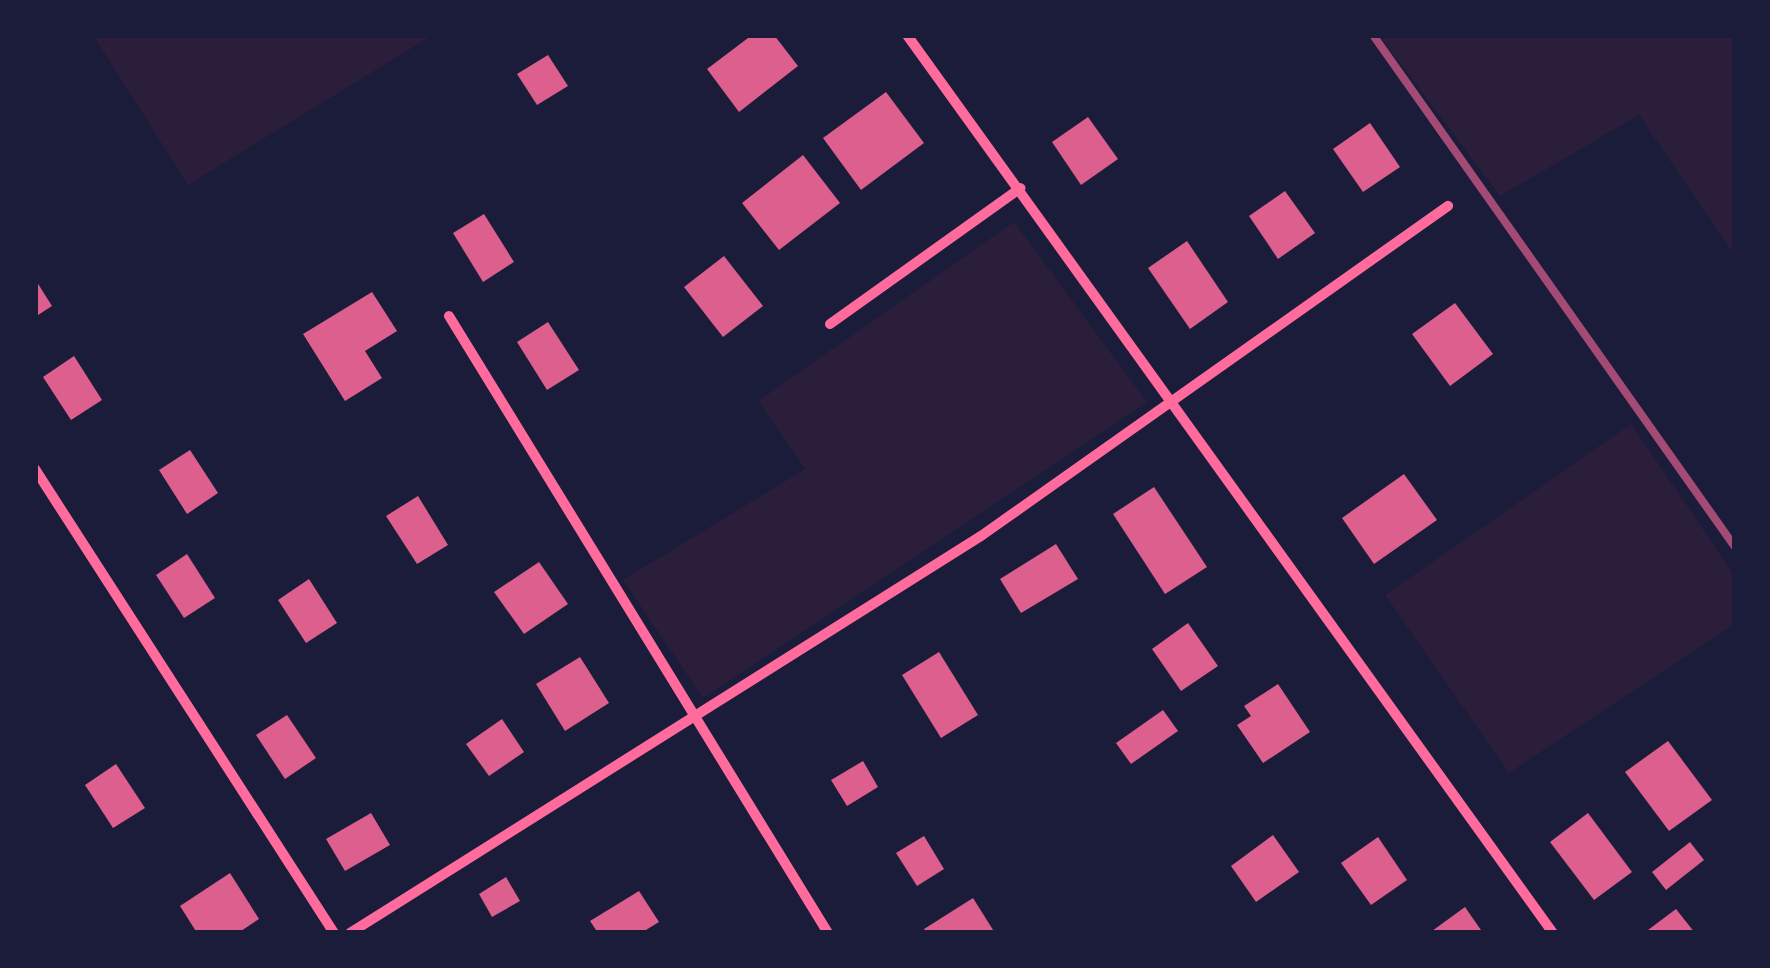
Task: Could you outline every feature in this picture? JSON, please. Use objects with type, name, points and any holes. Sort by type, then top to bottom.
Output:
[{"type":"street","points":[[907,35],[1174,400],[1554,933]]},
{"type":"street","points":[[830,324],[1021,188]]},
{"type":"street","points":[[350,933],[690,722],[1174,400],[1448,206]]},
{"type":"street","points":[[449,316],[690,722],[828,933]]},
{"type":"street","points":[[35,469],[334,933]]},
{"type":"shaded area","points":[[93,35],[433,35],[188,185]]},
{"type":"shaded area","points":[[1379,35],[1735,35],[1735,256],[1639,115],[1500,196]]},
{"type":"shaded area","points":[[1014,222],[1147,402],[703,698],[623,580],[805,469],[758,401]]},
{"type":"shaded area","points":[[1631,424],[1735,576],[1735,624],[1509,773],[1385,595]]},
{"type":"building","points":[[752,35],[774,35],[798,66],[739,112],[707,69]]},
{"type":"building","points":[[548,55],[568,86],[537,105],[517,74]]},
{"type":"building","points":[[886,92],[924,143],[861,190],[823,138]]},
{"type":"building","points":[[1088,117],[1118,159],[1081,185],[1052,142]]},
{"type":"building","points":[[1370,123],[1400,167],[1363,192],[1333,149]]},
{"type":"building","points":[[803,155],[840,203],[779,250],[742,203]]},
{"type":"building","points":[[1285,191],[1315,233],[1278,259],[1249,216]]},
{"type":"building","points":[[484,214],[514,262],[483,282],[453,233]]},
{"type":"building","points":[[1187,241],[1228,302],[1190,329],[1148,268]]},
{"type":"building","points":[[724,256],[763,306],[723,337],[684,287]]},
{"type":"building","points":[[35,279],[52,306],[35,317]]},
{"type":"building","points":[[372,292],[397,331],[365,351],[382,378],[345,401],[303,334]]},
{"type":"building","points":[[1455,303],[1493,354],[1450,386],[1412,334]]},
{"type":"building","points":[[548,322],[579,370],[547,390],[517,342]]},
{"type":"building","points":[[74,356],[102,400],[71,420],[43,377]]},
{"type":"building","points":[[190,450],[218,493],[187,514],[159,470]]},
{"type":"building","points":[[1404,474],[1437,520],[1374,564],[1342,518]]},
{"type":"building","points":[[1154,487],[1207,567],[1165,594],[1113,514]]},
{"type":"building","points":[[418,496],[448,545],[417,564],[386,516]]},
{"type":"building","points":[[1056,544],[1078,579],[1021,613],[1000,579]]},
{"type":"building","points":[[187,554],[215,598],[184,618],[156,575]]},
{"type":"building","points":[[539,562],[568,604],[524,634],[494,592]]},
{"type":"building","points":[[309,579],[337,623],[306,643],[278,600]]},
{"type":"building","points":[[1188,623],[1218,666],[1181,691],[1152,649]]},
{"type":"building","points":[[939,652],[978,715],[941,738],[902,675]]},
{"type":"building","points":[[580,657],[609,703],[565,731],[536,684]]},
{"type":"building","points":[[1278,684],[1310,732],[1263,763],[1237,725],[1251,716],[1244,706]]},
{"type":"building","points":[[1163,710],[1178,731],[1131,764],[1116,743]]},
{"type":"building","points":[[287,715],[316,758],[285,779],[256,735]]},
{"type":"building","points":[[502,719],[524,752],[489,776],[466,744]]},
{"type":"building","points":[[1668,741],[1712,800],[1669,831],[1625,772]]},
{"type":"building","points":[[863,761],[878,787],[847,806],[831,780]]},
{"type":"building","points":[[116,764],[145,808],[113,828],[85,785]]},
{"type":"building","points":[[371,813],[390,845],[345,871],[326,839]]},
{"type":"building","points":[[1588,813],[1632,872],[1594,900],[1550,842]]},
{"type":"building","points":[[1273,835],[1299,872],[1256,902],[1231,866]]},
{"type":"building","points":[[924,836],[944,869],[917,886],[896,853]]},
{"type":"building","points":[[1378,837],[1407,880],[1371,905],[1341,863]]},
{"type":"building","points":[[1690,842],[1704,860],[1666,890],[1652,872]]},
{"type":"building","points":[[230,873],[259,919],[238,933],[197,933],[180,906]]},
{"type":"building","points":[[506,877],[520,901],[492,917],[479,894]]},
{"type":"building","points":[[639,891],[659,922],[641,933],[598,933],[590,921]]},
{"type":"building","points":[[973,898],[995,933],[926,933],[924,929]]},
{"type":"building","points":[[1465,907],[1483,933],[1433,933],[1432,931]]},
{"type":"building","points":[[1676,909],[1695,933],[1644,933]]},
{"type":"railway","points":[[1373,35],[1735,547]]}]
